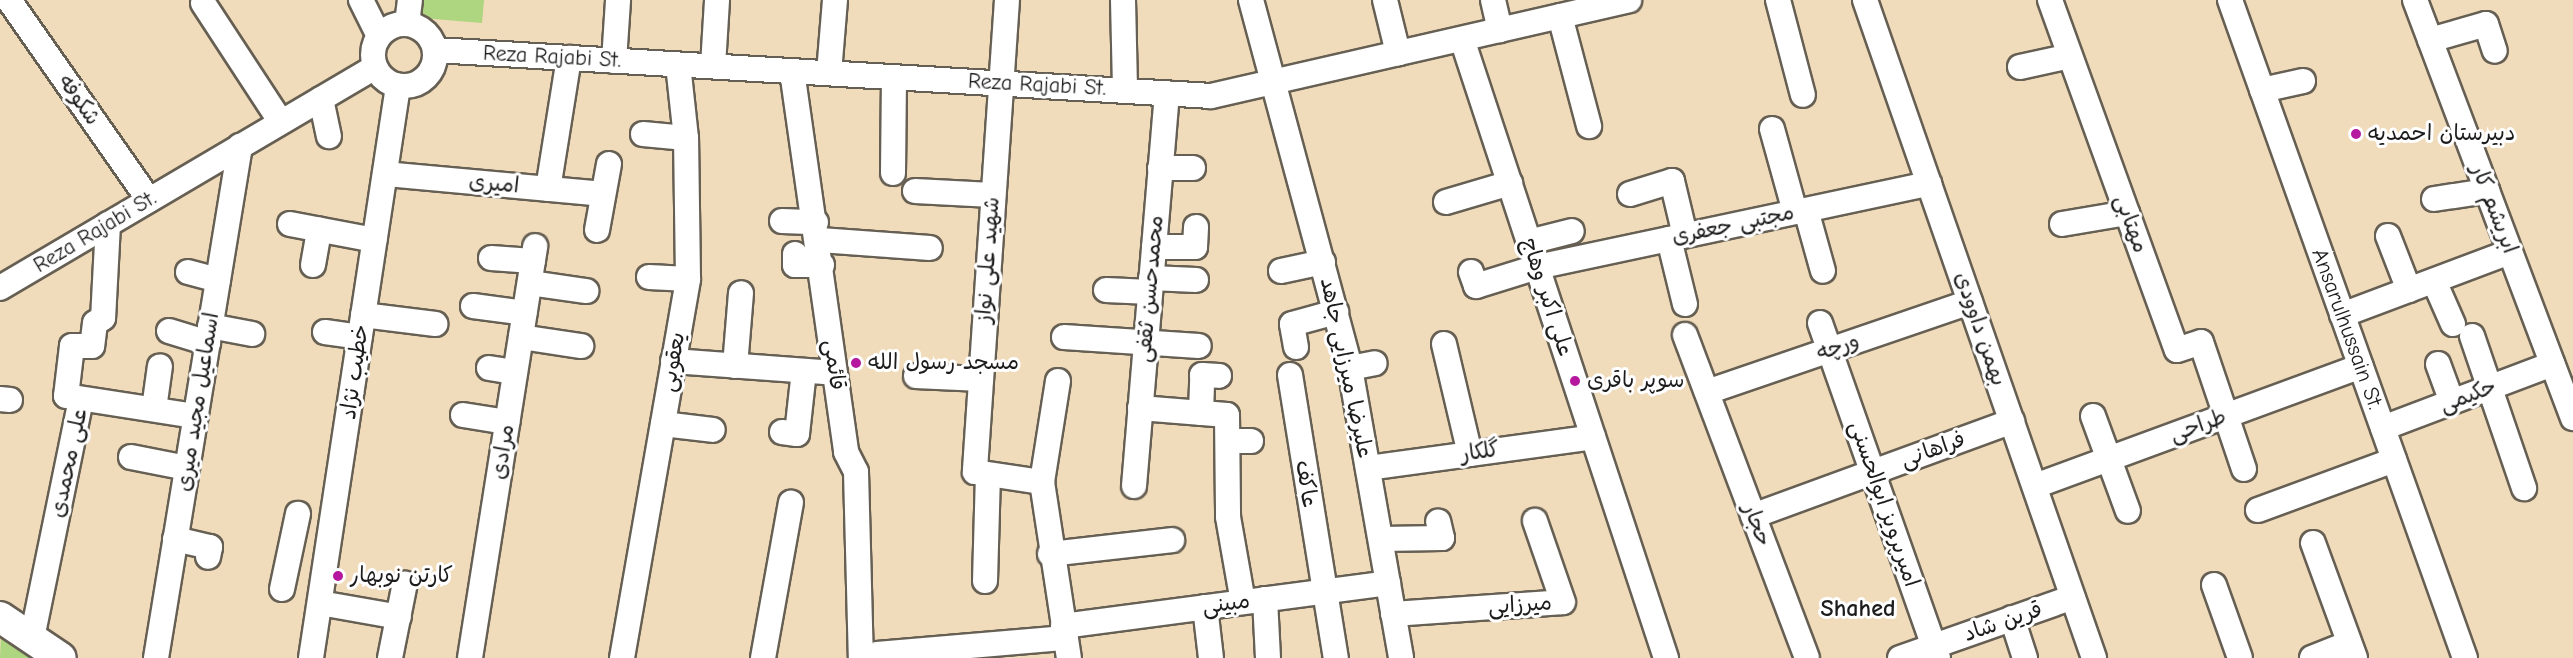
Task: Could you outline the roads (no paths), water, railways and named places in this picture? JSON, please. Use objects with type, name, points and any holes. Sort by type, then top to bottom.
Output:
[{"type":"main road","points":[[0,617],[61,658]]},
{"type":"street","name":"شکوفه","points":[[9,0],[149,200]]},
{"type":"street","points":[[361,0],[379,36],[375,67],[398,86],[426,78],[435,50],[426,33],[407,24],[379,36]]},
{"type":"street","points":[[407,24],[410,0]]},
{"type":"street","points":[[614,61],[618,0]]},
{"type":"street","points":[[712,66],[717,0]]},
{"type":"street","points":[[829,73],[835,0]]},
{"type":"street","name":"شهید علی نواز","points":[[985,581],[981,379],[1007,0]]},
{"type":"street","points":[[1123,0],[1125,90]]},
{"type":"street","name":"علیرضا میرزایی جاهد","points":[[1251,0],[1269,83],[1323,262],[1350,368],[1401,658]]},
{"type":"street","points":[[1384,0],[1398,53]]},
{"type":"street","points":[[1493,0],[1500,30]]},
{"type":"street","name":"Reza Rajabi St.","points":[[435,50],[1211,96],[1629,0]]},
{"type":"street","points":[[1778,0],[1803,95]]},
{"type":"street","name":"بهمن داوودی","points":[[1865,0],[2094,658]]},
{"type":"street","name":"مهتابی","points":[[2050,0],[2177,350],[2201,342],[2225,416]]},
{"type":"street","name":"Ansarulhussain St.","points":[[2230,0],[2465,658]]},
{"type":"street","name":"ابریشم کار","points":[[2415,0],[2573,418]]},
{"type":"street","points":[[203,3],[281,122]]},
{"type":"street","points":[[1560,16],[1589,126]]},
{"type":"street","points":[[2430,40],[2486,24],[2495,51]]},
{"type":"street","name":"علی اکبر وهاج","points":[[1462,39],[1666,658]]},
{"type":"street","points":[[2020,67],[2070,56]]},
{"type":"street","points":[[548,189],[569,58]]},
{"type":"street","name":"یعقوبی","points":[[622,658],[688,279],[686,138],[678,64]]},
{"type":"street","name":"Reza Rajabi St.","points":[[3,280],[108,225],[375,67]]},
{"type":"street","name":"قائمی","points":[[792,71],[818,231],[846,452],[856,472],[869,656]]},
{"type":"street","points":[[893,173],[894,77]]},
{"type":"street","points":[[2262,90],[2303,81]]},
{"type":"street","name":"خطیب نژاد","points":[[311,658],[398,86]]},
{"type":"street","name":"محمدحسن ثقفی","points":[[1134,486],[1167,93]]},
{"type":"street","points":[[321,99],[329,136]]},
{"type":"street","points":[[1773,129],[1823,271]]},
{"type":"street","points":[[643,135],[686,138]]},
{"type":"street","name":"اسماعیل مجید میری","points":[[156,658],[240,146]]},
{"type":"street","points":[[597,230],[609,164]]},
{"type":"street","points":[[1160,168],[1192,168]]},
{"type":"street","name":"امیری","points":[[385,174],[603,194]]},
{"type":"street","points":[[1630,195],[1681,178],[1677,237],[1685,304]]},
{"type":"street","points":[[1446,202],[1510,183]]},
{"type":"street","name":"مجتبی جعفری","points":[[1471,272],[1476,286],[1537,267],[1929,184]]},
{"type":"street","points":[[915,190],[993,195]]},
{"type":"street","points":[[2434,199],[2487,191]]},
{"type":"street","points":[[2062,224],[2127,213]]},
{"type":"street","points":[[782,221],[818,231],[930,248]]},
{"type":"street","points":[[290,224],[375,240]]},
{"type":"street","points":[[81,399],[65,395],[72,346],[92,346],[95,323],[103,318],[108,225]]},
{"type":"street","points":[[1154,247],[1195,247],[1196,227]]},
{"type":"street","points":[[313,265],[319,230]]},
{"type":"street","points":[[1529,242],[1572,231]]},
{"type":"street","points":[[2388,236],[2409,290]]},
{"type":"street","points":[[2342,315],[2510,252]]},
{"type":"street","points":[[795,254],[795,265],[822,265]]},
{"type":"street","points":[[491,258],[533,263],[586,291]]},
{"type":"street","points":[[1281,271],[1323,262]]},
{"type":"street","name":"مرادی","points":[[470,658],[533,263]]},
{"type":"street","points":[[189,272],[218,280]]},
{"type":"street","points":[[649,277],[688,279]]},
{"type":"street","points":[[1106,290],[1196,280]]},
{"type":"street","points":[[2434,281],[2492,387],[2524,488]]},
{"type":"street","points":[[735,366],[741,293]]},
{"type":"street","name":"ورچه","points":[[1707,392],[1970,302]]},
{"type":"street","points":[[473,306],[525,313]]},
{"type":"street","points":[[1296,347],[1292,324],[1336,312]]},
{"type":"street","name":"امیرپرویز ابوالحسنی","points":[[1820,323],[1936,652]]},
{"type":"street","points":[[325,332],[362,326],[435,324]]},
{"type":"street","points":[[169,331],[209,335],[252,334]]},
{"type":"street","name":"حجار","points":[[1685,335],[1807,658]]},
{"type":"street","points":[[521,337],[581,346]]},
{"type":"street","points":[[1064,337],[1200,346]]},
{"type":"street","points":[[1444,344],[1470,454]]},
{"type":"street","points":[[673,361],[835,374]]},
{"type":"street","points":[[1350,368],[1375,363]]},
{"type":"street","points":[[2438,364],[2452,402]]},
{"type":"street","name":"حکیمی","points":[[2383,428],[2552,364]]},
{"type":"street","points":[[154,410],[160,366]]},
{"type":"street","name":"طراحی","points":[[2034,486],[2361,366]]},
{"type":"street","points":[[489,368],[515,372]]},
{"type":"street","points":[[782,432],[797,434],[804,371]]},
{"type":"street","points":[[1201,413],[1202,375],[1219,376]]},
{"type":"street","name":"عاکف","points":[[1290,375],[1323,592],[1336,658]]},
{"type":"street","points":[[916,376],[981,379]]},
{"type":"street","points":[[1058,381],[1042,482],[1050,554],[1066,641]]},
{"type":"street","name":"علی محمدی","points":[[32,639],[81,399],[195,416]]},
{"type":"street","points":[[1140,408],[1227,415],[1240,441],[1228,516],[1254,601],[1268,658]]},
{"type":"street","points":[[463,415],[507,422]]},
{"type":"street","points":[[2093,416],[2128,511]]},
{"type":"street","points":[[2225,416],[2244,469]]},
{"type":"street","name":"فراهانی","points":[[1753,516],[2012,421]]},
{"type":"street","points":[[663,424],[713,430]]},
{"type":"street","name":"گلکار","points":[[1368,468],[1593,437]]},
{"type":"street","points":[[132,458],[187,468]]},
{"type":"street","points":[[2258,510],[2394,460]]},
{"type":"street","points":[[982,474],[1042,482]]},
{"type":"street","points":[[763,658],[791,503]]},
{"type":"street","points":[[282,589],[298,514]]},
{"type":"street","points":[[1381,539],[1442,538],[1438,522]]},
{"type":"street","name":"میرزایی","points":[[1393,614],[1563,602],[1535,522]]},
{"type":"street","points":[[175,539],[210,547],[208,557]]},
{"type":"street","points":[[1050,554],[1172,540]]},
{"type":"street","points":[[2312,658],[2352,650],[2313,543]]},
{"type":"street","points":[[292,544],[327,552]]},
{"type":"street","points":[[390,658],[405,583]]},
{"type":"street","name":"مبینی","points":[[869,656],[1066,641],[1205,607],[1388,583]]},
{"type":"street","points":[[2214,585],[2240,658]]},
{"type":"street","name":"قرین شاد","points":[[1900,658],[1936,652],[2012,618],[2073,597]]},
{"type":"street","points":[[320,603],[399,617]]},
{"type":"street","points":[[1205,607],[1211,658]]},
{"type":"street","points":[[2012,618],[2025,658]]},
{"type":"place","name":"دبیرستان احمدیه","points":[[2356,134]]},
{"type":"place","name":"مسجد رسول الله","points":[[856,363]]},
{"type":"place","name":"سوپر باقری","points":[[1575,381]]},
{"type":"place","name":"کارتن نوبهار","points":[[338,576]]},
{"type":"district","name":"Shahed","points":[[1858,609]]}]
